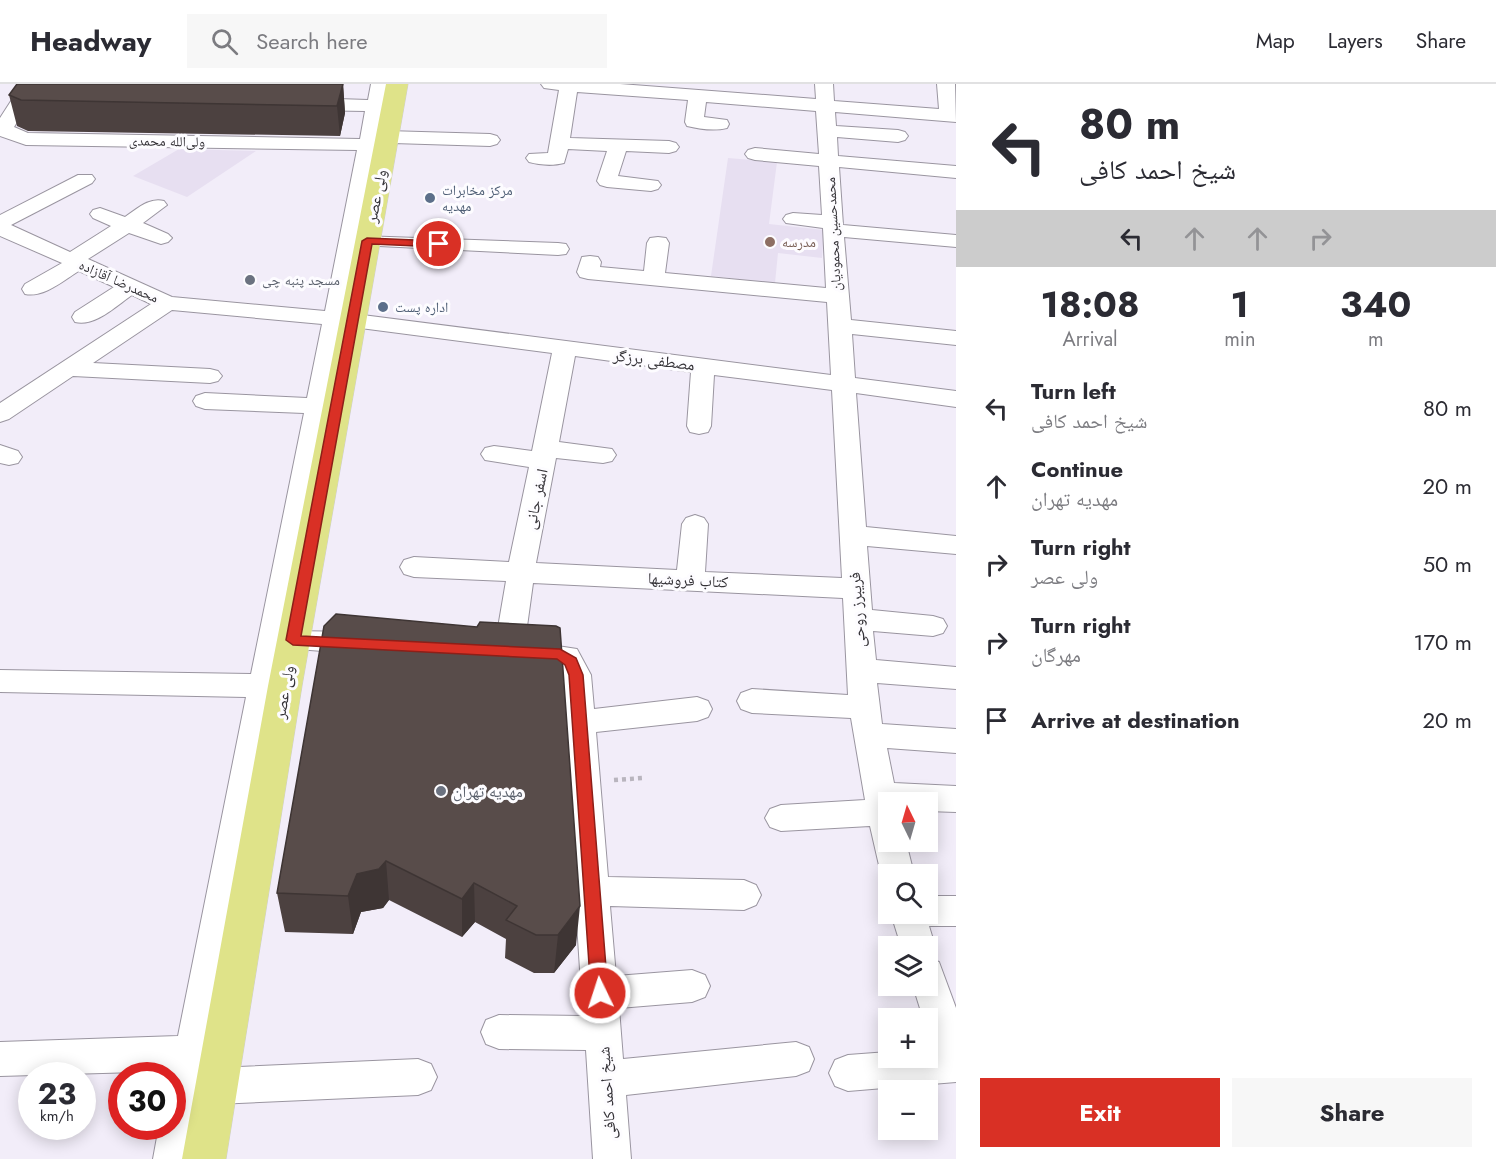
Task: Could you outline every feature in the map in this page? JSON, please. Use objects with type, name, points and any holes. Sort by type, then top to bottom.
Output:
[{"type":"main road","name":"ولی عصر","points":[[204,1159],[210,1064],[274,686],[293,640],[327,407],[343,320],[367,241],[383,115]]},
{"type":"street","points":[[550,84],[661,88],[698,96],[953,116],[946,84]]},
{"type":"street","name":"محمدحسین محمودیان","points":[[824,84],[842,384]]},
{"type":"street","points":[[536,158],[556,159],[570,86]]},
{"type":"street","name":"ولی‌الله محمدی","points":[[33,92],[4,127],[6,132],[26,139],[383,115]]},
{"type":"street","points":[[698,96],[694,122],[720,124]]},
{"type":"street","points":[[294,104],[383,115],[490,140]]},
{"type":"street","points":[[343,320],[383,115]]},
{"type":"street","points":[[826,130],[898,136]]},
{"type":"street","points":[[559,143],[669,147]]},
{"type":"street","points":[[618,145],[608,181],[639,189]]},
{"type":"street","points":[[756,154],[956,172]]},
{"type":"street","points":[[0,223],[85,179]]},
{"type":"street","points":[[30,183],[56,194]]},
{"type":"street","points":[[33,289],[157,205]]},
{"type":"street","points":[[100,214],[161,238]]},
{"type":"street","points":[[793,219],[832,226],[889,225],[956,241]]},
{"type":"street","name":"محمدرضا آقازاده","points":[[0,228],[168,303],[343,320]]},
{"type":"street","points":[[367,241],[558,249]]},
{"type":"street","points":[[654,278],[658,243]]},
{"type":"street","points":[[590,262],[588,272],[836,296]]},
{"type":"street","points":[[83,317],[131,286]]},
{"type":"street","points":[[0,414],[168,303]]},
{"type":"street","name":"مصطفی برزگر","points":[[343,320],[956,399]]},
{"type":"street","points":[[838,326],[956,338]]},
{"type":"street","name":"اسفر جانی","points":[[498,650],[521,571],[565,348]]},
{"type":"street","points":[[699,426],[703,366]]},
{"type":"street","points":[[68,369],[210,376]]},
{"type":"street","name":"فریبرز روحی","points":[[842,384],[861,670],[866,721],[879,792]]},
{"type":"street","points":[[0,681],[274,686],[327,407],[205,401]]},
{"type":"street","points":[[494,454],[603,455]]},
{"type":"street","points":[[690,581],[695,524]]},
{"type":"street","points":[[852,535],[956,544]]},
{"type":"street","name":"کتاب فروشیها","points":[[414,567],[856,589]]},
{"type":"street","points":[[858,619],[933,626]]},
{"type":"street","points":[[293,640],[384,645]]},
{"type":"street","name":"شیخ احمد کافی","points":[[498,650],[560,654],[567,657],[576,675],[612,1159]]},
{"type":"street","points":[[861,670],[956,678]]},
{"type":"street","points":[[752,700],[866,721],[956,741]]},
{"type":"street","points":[[580,722],[697,709]]},
{"type":"street","points":[[938,805],[956,800]]},
{"type":"street","points":[[781,818],[878,821]]},
{"type":"street","points":[[592,891],[744,895]]},
{"type":"street","points":[[938,911],[956,911]]},
{"type":"street","points":[[600,993],[692,986]]},
{"type":"street","points":[[848,1073],[956,1063],[934,996]]},
{"type":"street","points":[[499,1032],[603,1033]]},
{"type":"street","points":[[0,1059],[210,1064],[418,1077]]},
{"type":"street","points":[[606,1079],[796,1059]]},
{"type":"street","points":[[172,1159],[210,1064]]},
{"type":"shaded area","points":[[179,149],[256,151],[187,197],[133,176]]},
{"type":"shaded area","name":"مدرسه","points":[[728,158],[777,162],[769,224],[824,230],[822,258],[778,253],[775,283],[711,276]]},
{"type":"building","points":[[17,84],[343,84],[337,106],[21,100],[9,95]]},
{"type":"building","name":"مهدیه تهران","points":[[336,614],[477,627],[480,622],[560,628],[580,906],[558,935],[536,935],[506,920],[517,906],[474,883],[462,899],[386,861],[379,869],[357,874],[348,896],[277,893],[324,626]]},
{"type":"place","name":"مرکز مخابرات مهدیه","points":[[430,198]]},
{"type":"place","name":"مدرسه","points":[[770,242]]},
{"type":"place","name":"مسجد پنبه چی","points":[[250,280]]},
{"type":"place","name":"اداره پست","points":[[383,307]]},
{"type":"place","name":"مهدیه تهران","points":[[441,791]]},
{"type":"route","points":[[439,244],[367,241],[293,640],[560,654],[567,657],[576,675],[600,993]]}]
